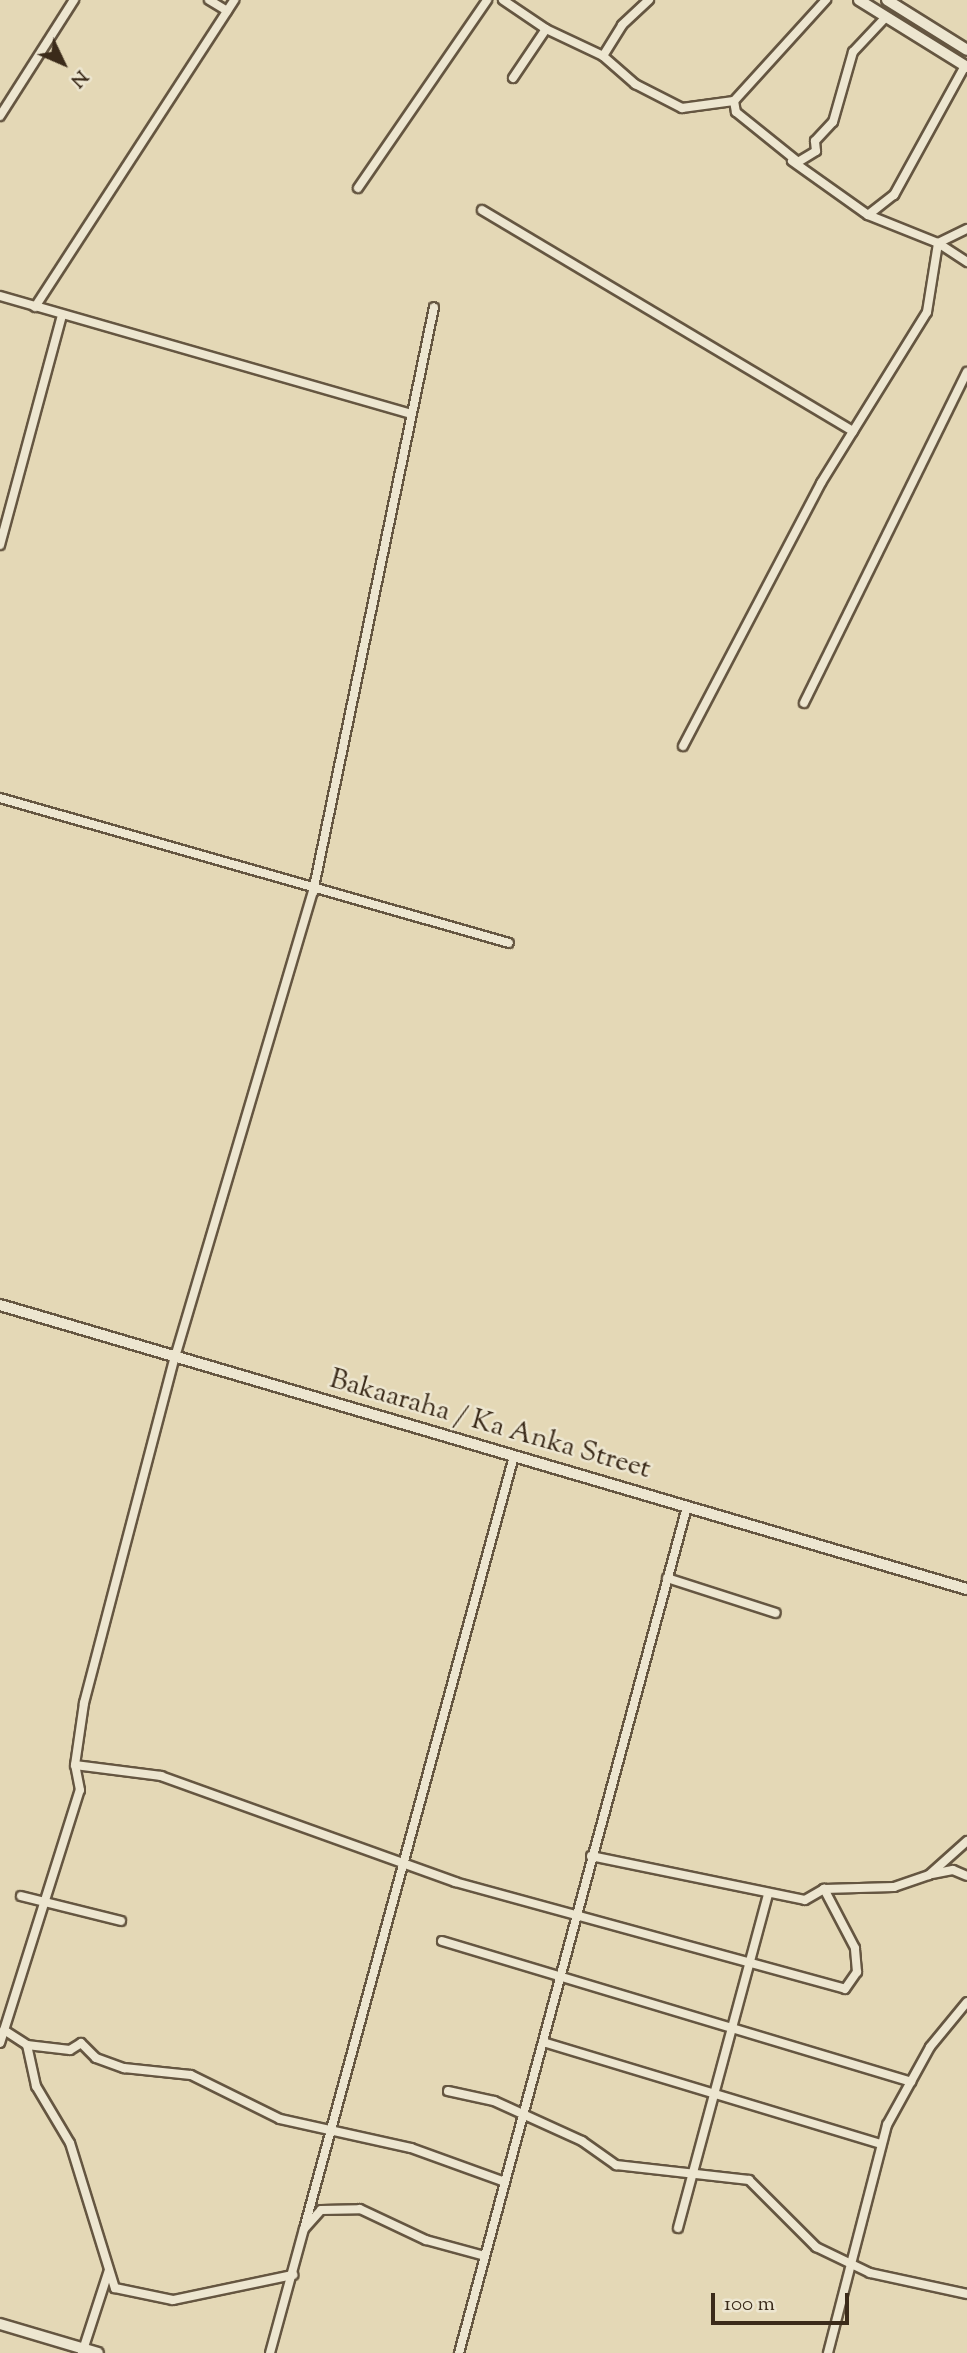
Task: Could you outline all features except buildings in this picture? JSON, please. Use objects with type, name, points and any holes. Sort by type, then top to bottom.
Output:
[{"type":"main road","points":[[859,0],[966,67]]},
{"type":"main road","points":[[887,0],[967,50]]},
{"type":"street","points":[[0,116],[74,0]]},
{"type":"street","points":[[209,0],[227,11]]},
{"type":"street","points":[[35,307],[234,0]]},
{"type":"street","points":[[358,188],[487,0]]},
{"type":"street","points":[[503,0],[546,29],[603,56],[635,84],[682,108],[734,101],[826,0]]},
{"type":"street","points":[[603,56],[622,25],[649,0]]},
{"type":"street","points":[[792,161],[816,151],[815,141],[833,122],[849,80],[848,61],[886,17]]},
{"type":"street","points":[[513,78],[546,29]]},
{"type":"street","points":[[868,215],[894,195],[966,67]]},
{"type":"street","points":[[734,101],[736,111],[792,161],[868,215],[938,243],[967,262]]},
{"type":"street","points":[[482,210],[853,431]]},
{"type":"street","points":[[938,243],[967,229]]},
{"type":"street","points":[[683,746],[853,431],[927,312],[938,243]]},
{"type":"street","points":[[0,296],[411,414]]},
{"type":"street","points":[[0,2043],[41,1903],[80,1790],[75,1765],[84,1703],[175,1357],[313,892],[434,307]]},
{"type":"street","points":[[0,545],[61,315]]},
{"type":"street","points":[[804,703],[967,372]]},
{"type":"street","points":[[0,798],[313,892],[509,943]]},
{"type":"street","name":"Bakaaraha / Ka Anka Street","points":[[0,1305],[967,1589]]},
{"type":"street","points":[[270,2353],[514,1456]]},
{"type":"street","points":[[459,2353],[687,1507]]},
{"type":"street","points":[[667,1578],[776,1614]]},
{"type":"street","points":[[75,1765],[161,1776],[402,1862],[845,1989],[857,1972],[855,1948],[824,1889]]},
{"type":"street","points":[[929,1875],[967,1842]]},
{"type":"street","points":[[591,1856],[768,1895],[805,1900],[824,1889],[894,1887],[953,1870],[967,1877]]},
{"type":"street","points":[[678,2228],[768,1895]]},
{"type":"street","points":[[21,1896],[121,1921]]},
{"type":"street","points":[[442,1941],[734,2026],[911,2082]]},
{"type":"street","points":[[828,2353],[880,2144],[911,2082],[967,2002]]},
{"type":"street","points":[[5,2030],[27,2045],[70,2050],[81,2043],[96,2058],[124,2068],[191,2075],[280,2119],[331,2128],[428,2152],[505,2182]]},
{"type":"street","points":[[543,2042],[716,2092],[880,2144]]},
{"type":"street","points":[[27,2045],[36,2086],[70,2143],[79,2186],[111,2265],[115,2288],[173,2300],[293,2275]]},
{"type":"street","points":[[448,2091],[495,2101],[523,2119],[582,2141],[616,2165],[692,2169],[749,2180],[816,2247],[852,2264],[967,2294]]},
{"type":"street","points":[[304,2229],[321,2210],[360,2209],[426,2241],[485,2256]]},
{"type":"street","points":[[82,2351],[111,2265]]},
{"type":"street","points":[[0,2324],[82,2351],[98,2353]]}]
